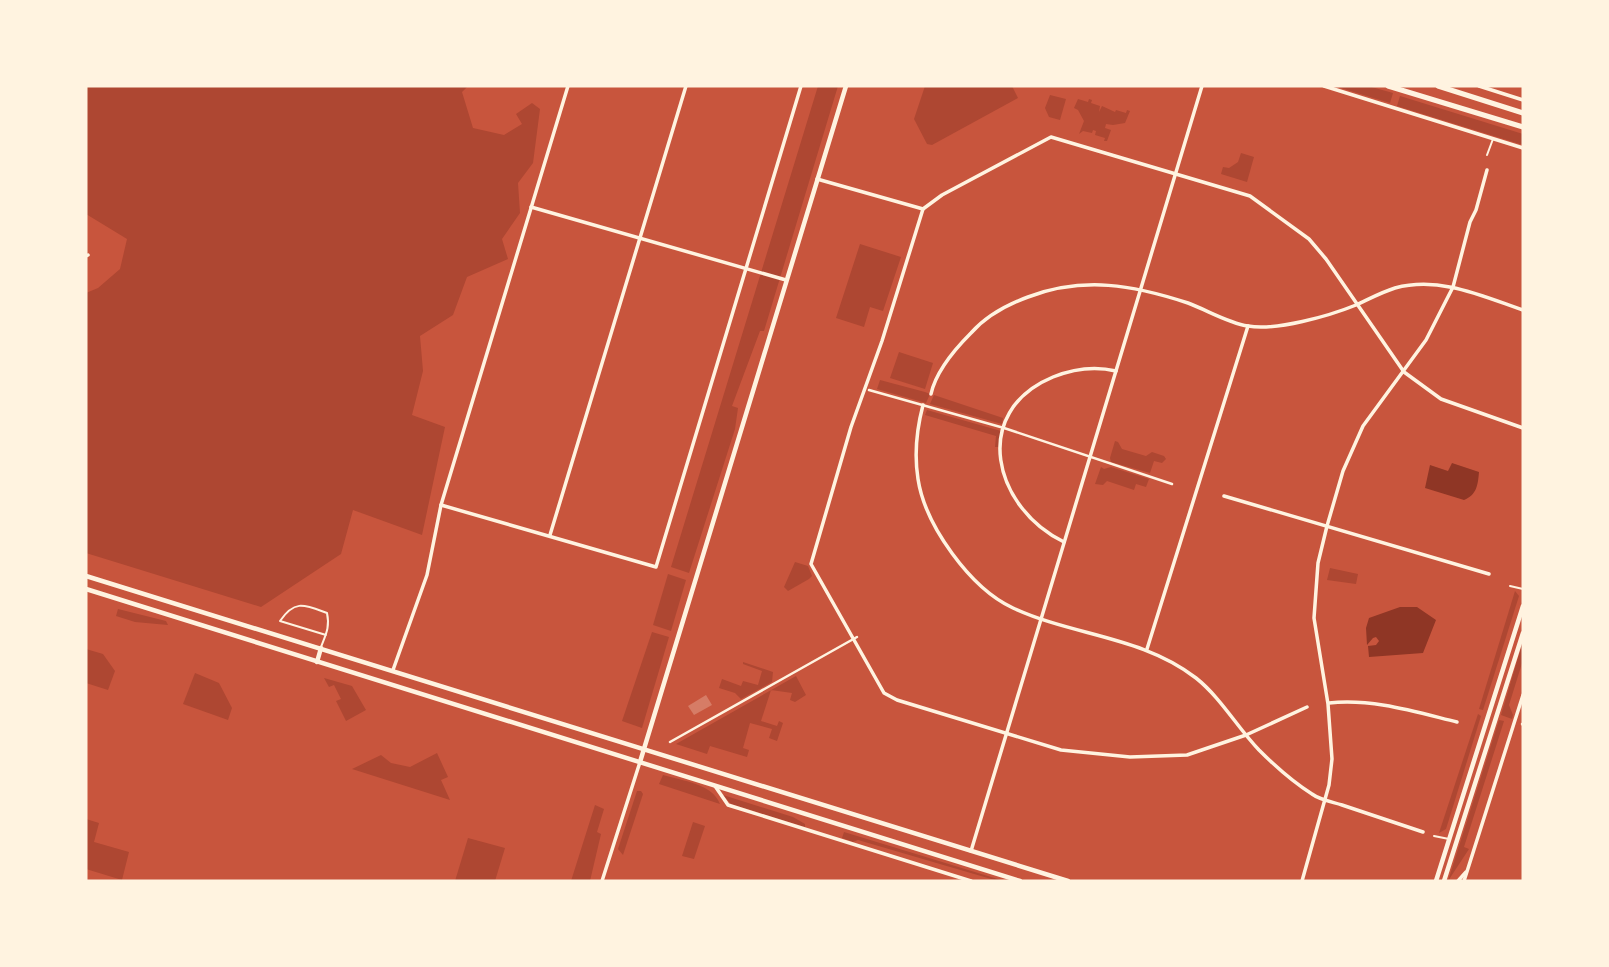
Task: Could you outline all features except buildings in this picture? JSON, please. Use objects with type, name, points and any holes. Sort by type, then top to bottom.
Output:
[{"type":"main road","points":[[1388,86],[1523,127]]},
{"type":"main road","points":[[1438,86],[1523,113]]},
{"type":"street","points":[[393,670],[426,575],[441,505],[568,86]]},
{"type":"street","points":[[550,535],[686,86]]},
{"type":"street","points":[[441,505],[656,568],[801,86]]},
{"type":"street","points":[[602,881],[846,86]]},
{"type":"street","points":[[971,851],[1202,86]]},
{"type":"street","points":[[1324,86],[1523,148]]},
{"type":"street","points":[[1479,86],[1523,100]]},
{"type":"street","points":[[1307,707],[1246,735],[1187,755],[1130,757],[1061,750],[897,700],[884,693],[856,638],[811,564],[851,426],[882,341],[923,209],[942,195],[1051,137],[1250,197],[1309,239],[1404,372],[1441,399],[1523,428]]},
{"type":"street","points":[[1302,881],[1329,785],[1332,759],[1328,704],[1314,618],[1318,563],[1327,526],[1342,471],[1363,426],[1426,340],[1453,287],[1487,170]]},
{"type":"street","points":[[817,179],[923,209]]},
{"type":"street","points":[[531,207],[786,280]]},
{"type":"street","points":[[931,394],[933,386],[956,349],[978,325],[1002,307],[1053,288],[1085,284],[1114,285],[1187,303],[1248,326],[1282,324],[1314,318],[1396,288],[1422,285],[1453,287],[1523,310]]},
{"type":"street","points":[[1147,649],[1248,326]]},
{"type":"street","points":[[1064,542],[1037,525],[1014,500],[1000,460],[1004,428],[1017,402],[1045,380],[1083,369],[1101,367],[1116,371]]},
{"type":"street","points":[[869,390],[1004,428],[1172,484]]},
{"type":"street","points":[[923,405],[919,423],[918,479],[926,508],[943,539],[966,570],[985,588],[1011,607],[1042,619],[1147,649],[1195,678],[1283,772],[1315,796],[1423,832]]},
{"type":"street","points":[[1224,496],[1489,574]]},
{"type":"street","points":[[86,576],[1068,881]]},
{"type":"street","points":[[86,589],[1020,881]]},
{"type":"street","points":[[1436,881],[1523,606]]},
{"type":"street","points":[[1444,881],[1523,633]]},
{"type":"street","points":[[670,742],[856,638]]},
{"type":"street","points":[[317,662],[321,648]]},
{"type":"street","points":[[1464,881],[1523,695]]},
{"type":"street","points":[[1328,704],[1356,703],[1406,709],[1457,722]]},
{"type":"street","points":[[714,784],[728,804],[971,881]]},
{"type":"street","points":[[1458,881],[1468,870]]},
{"type":"lane","points":[[1487,155],[1493,138]]},
{"type":"lane","points":[[1510,586],[1523,589]]},
{"type":"lane","points":[[321,648],[326,635],[330,624],[327,613],[302,605],[288,609],[280,621],[326,635]]},
{"type":"lane","points":[[1434,836],[1450,839]]},
{"type":"shaded area","points":[[86,86],[468,86],[462,92],[473,128],[504,135],[522,124],[516,114],[532,103],[540,109],[533,163],[518,183],[520,213],[502,239],[508,259],[467,277],[453,315],[420,336],[423,371],[412,415],[445,427],[422,535],[353,510],[341,554],[261,607],[86,553],[86,293],[98,288],[120,269],[127,239],[86,214]]},
{"type":"shaded area","points":[[818,86],[838,86],[764,331],[760,331],[732,406],[738,408],[735,429],[689,573],[671,567]]},
{"type":"shaded area","points":[[925,86],[1012,86],[1018,98],[932,145],[927,144],[914,119]]},
{"type":"shaded area","points":[[1334,86],[1368,86],[1393,93],[1390,103]]},
{"type":"shaded area","points":[[1050,95],[1066,99],[1060,120],[1049,117],[1045,108]]},
{"type":"shaded area","points":[[1400,96],[1523,134],[1523,145],[1397,106]]},
{"type":"shaded area","points":[[1078,99],[1088,102],[1089,99],[1092,100],[1091,103],[1100,106],[1099,112],[1102,106],[1115,112],[1130,111],[1125,123],[1106,124],[1105,128],[1111,130],[1107,141],[1104,141],[1105,138],[1095,135],[1096,131],[1093,130],[1092,133],[1083,131],[1079,134],[1084,121],[1074,108]]},
{"type":"shaded area","points":[[1241,153],[1254,157],[1247,182],[1221,174],[1223,167],[1229,168],[1238,162]]},
{"type":"shaded area","points":[[860,244],[901,257],[883,311],[870,307],[864,327],[836,318]]},
{"type":"shaded area","points":[[899,352],[933,363],[925,389],[890,378]]},
{"type":"shaded area","points":[[880,380],[930,394],[926,403],[877,389]]},
{"type":"shaded area","points":[[934,395],[1003,418],[1002,424],[930,404]]},
{"type":"shaded area","points":[[927,410],[1001,431],[998,447],[995,447],[996,436],[925,415]]},
{"type":"shaded area","points":[[1115,441],[1122,449],[1146,456],[1152,452],[1166,459],[1162,463],[1154,461],[1150,473],[1111,462]]},
{"type":"shaded area","points":[[1452,463],[1479,472],[1474,492],[1464,500],[1425,488],[1430,465],[1448,471]]},
{"type":"shaded area","points":[[1101,467],[1111,467],[1149,479],[1146,487],[1136,484],[1134,490],[1107,481],[1103,485],[1095,484]]},
{"type":"shaded area","points":[[795,562],[808,566],[812,576],[788,591],[784,587]]},
{"type":"shaded area","points":[[1330,568],[1358,574],[1356,584],[1327,580]]},
{"type":"shaded area","points":[[668,574],[686,580],[671,631],[653,625]]},
{"type":"shaded area","points":[[1515,591],[1519,596],[1483,710],[1479,709]]},
{"type":"shaded area","points":[[1400,607],[1417,607],[1436,620],[1423,653],[1369,657],[1368,646],[1376,645],[1379,641],[1376,637],[1373,638],[1367,645],[1366,628],[1369,618]]},
{"type":"shaded area","points":[[118,609],[166,621],[168,625],[135,622],[116,616]]},
{"type":"shaded area","points":[[652,632],[669,637],[642,728],[622,721]]},
{"type":"shaded area","points":[[1523,641],[1523,660],[1509,705],[1512,719],[1501,715]]},
{"type":"shaded area","points":[[86,649],[103,654],[115,671],[108,690],[86,683]]},
{"type":"shaded area","points":[[743,662],[773,672],[772,682],[741,699],[735,693],[719,688],[722,679],[741,686],[743,681],[758,685],[762,671]]},
{"type":"shaded area","points":[[195,673],[219,683],[232,708],[228,720],[183,704]]},
{"type":"shaded area","points":[[796,676],[806,695],[795,702],[790,700],[792,693],[771,690]]},
{"type":"shaded area","points":[[324,678],[352,686],[366,710],[346,721],[336,701],[341,699],[334,685],[329,687]]},
{"type":"shaded area","points":[[771,690],[761,721],[777,726],[779,721],[783,723],[777,741],[769,738],[772,729],[750,723],[743,748],[749,750],[747,757],[710,746],[707,754],[676,744]]},
{"type":"shaded area","points":[[1478,714],[1481,716],[1446,829],[1439,833]]},
{"type":"shaded area","points":[[1499,720],[1504,721],[1464,847],[1469,849],[1448,881]]},
{"type":"shaded area","points":[[437,753],[448,777],[441,780],[450,800],[352,769],[381,755],[391,763],[410,767]]},
{"type":"shaded area","points":[[663,775],[703,787],[716,797],[720,804],[659,784]]},
{"type":"shaded area","points":[[637,791],[643,794],[623,855],[618,849]]},
{"type":"shaded area","points":[[723,795],[793,817],[805,824],[805,827],[731,804]]},
{"type":"shaded area","points":[[595,805],[604,809],[597,832],[601,834],[590,881],[571,881]]},
{"type":"shaded area","points":[[86,819],[99,823],[94,842],[129,852],[122,880],[86,869]]},
{"type":"shaded area","points":[[693,822],[705,826],[694,859],[682,856]]},
{"type":"shaded area","points":[[844,832],[1006,881],[998,881],[858,840],[853,842],[842,838]]},
{"type":"shaded area","points":[[468,838],[505,848],[495,881],[455,881]]}]
